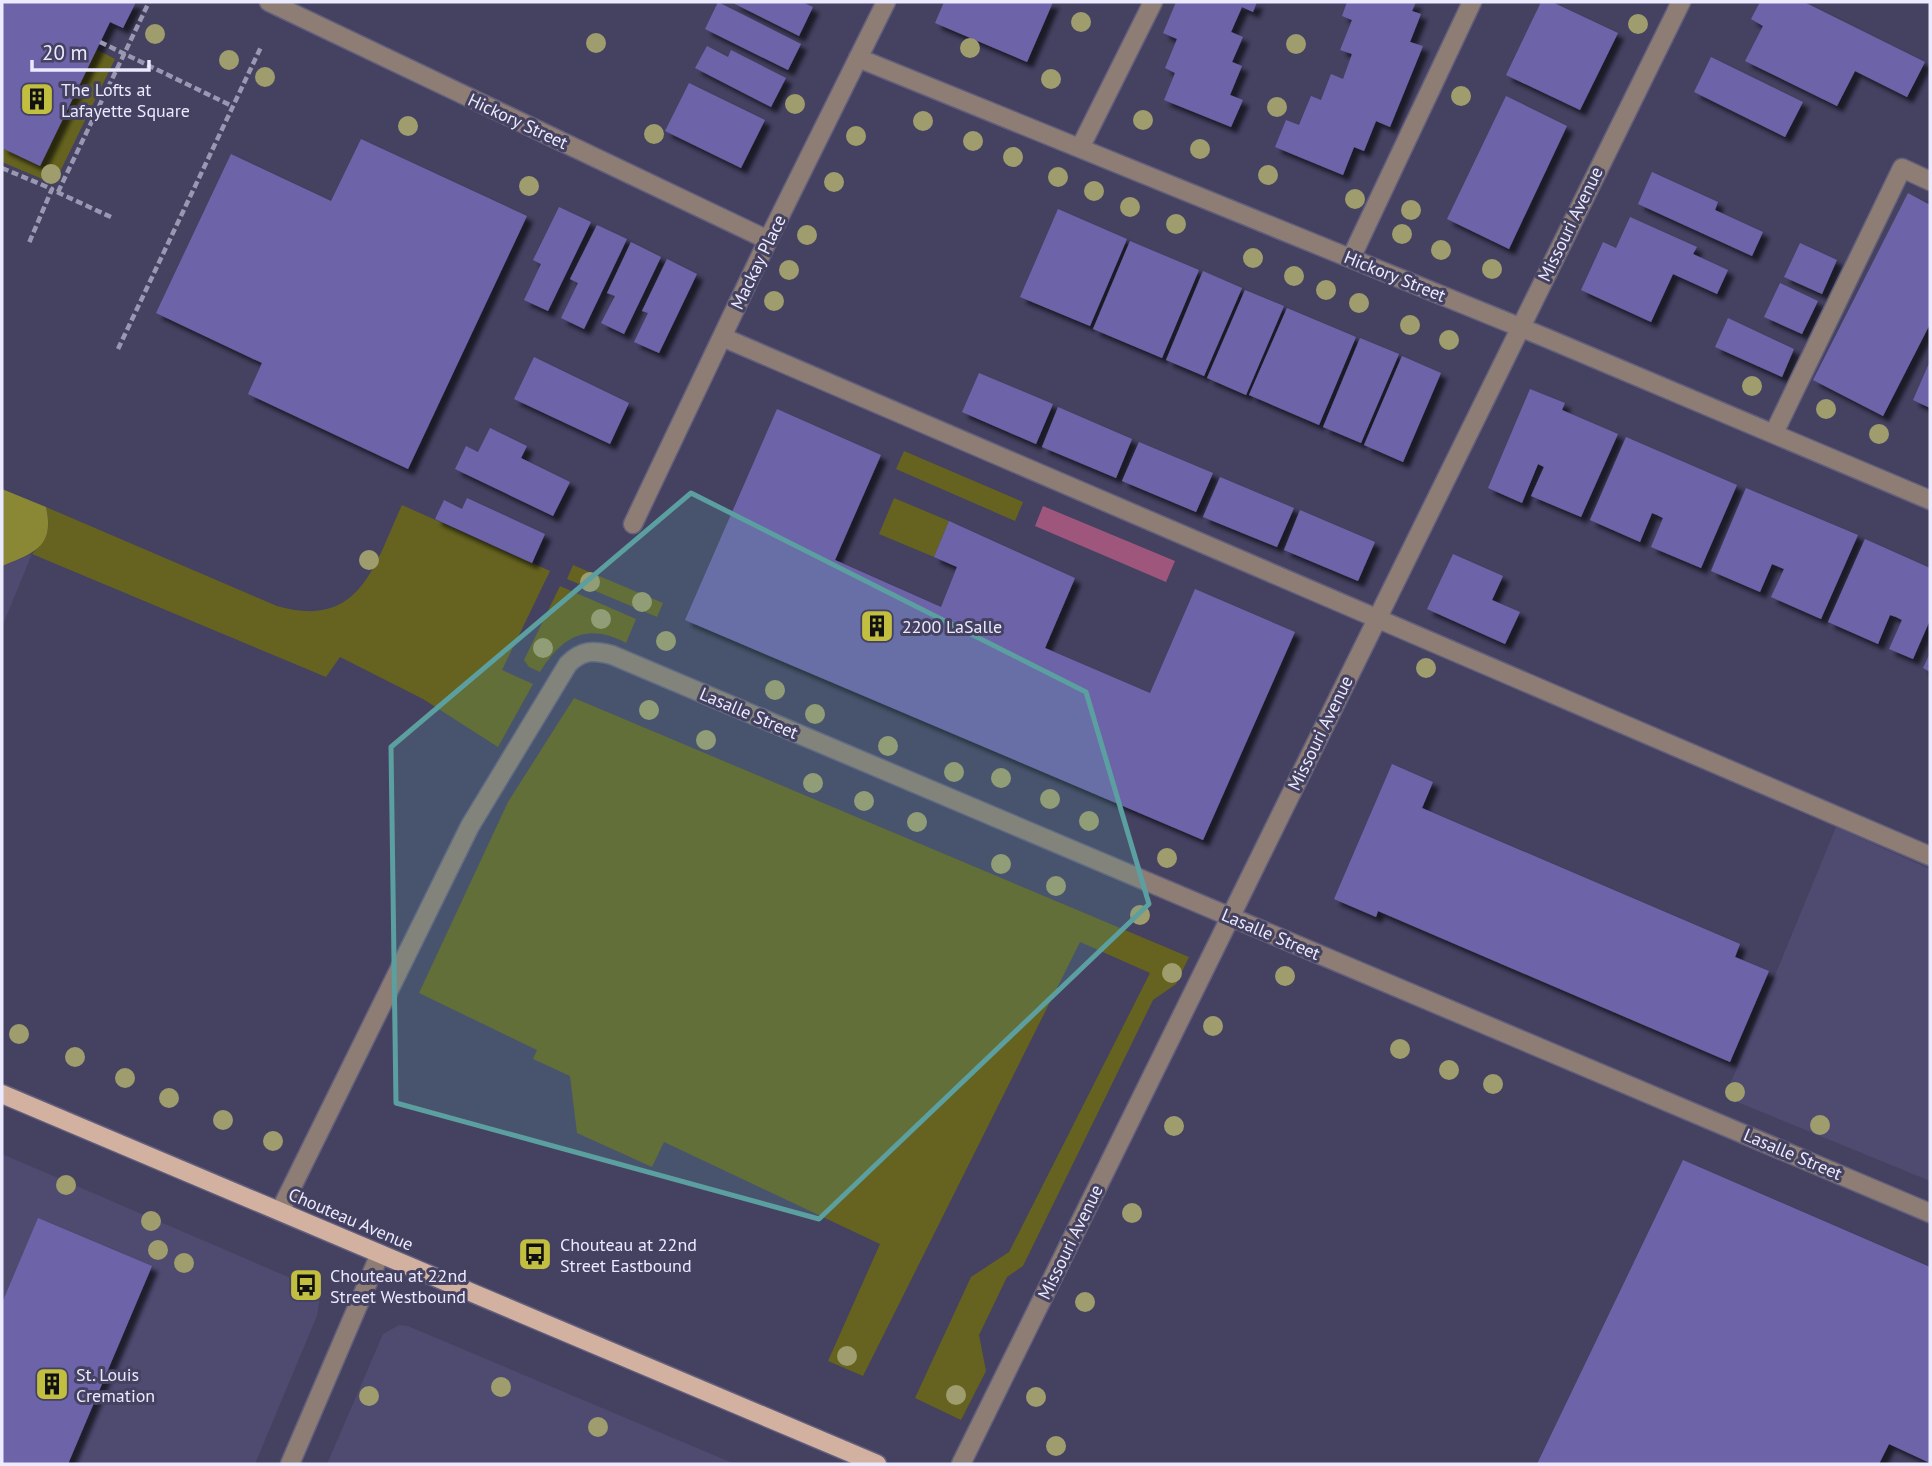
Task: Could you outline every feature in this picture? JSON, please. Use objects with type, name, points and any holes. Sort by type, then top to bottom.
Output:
[{"type":"main road","name":"Chouteau Avenue","points":[[2,1094],[877,1464]]},
{"type":"street","name":"Hickory Street","points":[[269,2],[768,240]]},
{"type":"street","name":"Mackay Place","points":[[633,524],[768,240],[886,2]]},
{"type":"street","points":[[1080,148],[1153,2]]},
{"type":"street","points":[[1351,258],[1472,2]]},
{"type":"street","name":"Missouri Avenue","points":[[961,1464],[1681,2]]},
{"type":"street","name":"Hickory Street","points":[[858,58],[1520,327],[1930,500]]},
{"type":"street","points":[[1774,433],[1902,167],[1930,181]]},
{"type":"street","points":[[722,337],[1930,856]]},
{"type":"street","name":"Lasalle Street","points":[[280,1211],[498,776],[568,664],[578,654],[589,651],[612,655],[1930,1213]]},
{"type":"street","points":[[290,1464],[380,1254]]},
{"type":"path","points":[[29,243],[149,2]]},
{"type":"path","points":[[100,42],[232,106]]},
{"type":"path","points":[[118,349],[261,47]]},
{"type":"path","points":[[2,168],[113,218]]},
{"type":"highlighted area","points":[[691,493],[1086,692],[1149,904],[819,1219],[396,1103],[391,747]]},
{"type":"shaded area","points":[[96,49],[115,59],[54,184],[2,162],[2,148],[40,166]]},
{"type":"shaded area","points":[[904,451],[1023,502],[1015,521],[896,469]]},
{"type":"shaded area","points":[[2,489],[46,507],[48,520],[44,540],[39,547],[2,566]]},
{"type":"shaded area","points":[[894,498],[949,521],[934,557],[879,534]]},
{"type":"shaded area","points":[[402,505],[550,571],[502,670],[533,684],[498,747],[423,699],[340,657],[326,677],[32,554],[47,533],[46,507],[277,606],[305,611],[328,609],[346,601],[360,587],[372,570]]},
{"type":"shaded area","points":[[1043,506],[1175,561],[1166,582],[1035,526]]},
{"type":"shaded area","points":[[32,554],[2,627],[2,566]]},
{"type":"shaded area","points":[[573,565],[663,603],[657,617],[567,579]]},
{"type":"shaded area","points":[[560,586],[636,619],[626,643],[599,634],[576,636],[557,650],[540,672],[529,667],[524,660]]},
{"type":"shaded area","points":[[574,698],[1189,957],[1176,984],[1153,1000],[1023,1266],[1007,1277],[979,1335],[986,1371],[961,1420],[915,1398],[971,1277],[1009,1252],[1150,973],[1080,942],[863,1376],[828,1361],[880,1244],[664,1142],[652,1167],[577,1133],[570,1076],[533,1059],[537,1050],[419,993],[508,802]]},
{"type":"shaded area","points":[[1836,827],[1930,869],[1930,1181],[1725,1097]]},
{"type":"shaded area","points":[[2,1154],[321,1291],[317,1316],[255,1464],[2,1464]]},
{"type":"shaded area","points":[[399,1325],[408,1326],[735,1464],[327,1464],[383,1334]]},
{"type":"building","name":"The Lofts at Lafayette Square","points":[[2,2],[136,2],[123,28],[110,22],[40,166],[2,148]]},
{"type":"building","points":[[718,2],[801,44],[788,70],[705,29]]},
{"type":"building","points":[[731,2],[802,2],[813,7],[799,36]]},
{"type":"building","points":[[944,2],[1053,2],[1027,62],[935,23]]},
{"type":"building","points":[[1176,2],[1257,2],[1253,12],[1242,7],[1231,32],[1243,37],[1232,62],[1242,66],[1230,95],[1243,100],[1231,127],[1164,100],[1175,73],[1165,68],[1177,39],[1163,33]]},
{"type":"building","points":[[1347,2],[1416,2],[1412,11],[1421,14],[1410,42],[1423,46],[1390,127],[1376,121],[1364,151],[1354,147],[1343,175],[1275,147],[1286,120],[1299,125],[1311,96],[1321,100],[1331,74],[1343,79],[1352,54],[1340,50],[1352,20],[1342,16]]},
{"type":"building","points":[[1541,2],[1552,2],[1618,33],[1580,110],[1506,75]]},
{"type":"building","points":[[1760,2],[1804,2],[1925,62],[1907,97],[1855,71],[1837,106],[1745,61],[1763,26],[1751,19]]},
{"type":"building","points":[[707,46],[728,57],[731,50],[786,78],[771,107],[695,68]]},
{"type":"building","points":[[1711,57],[1803,102],[1785,137],[1694,92]]},
{"type":"building","points":[[689,83],[765,120],[741,168],[665,131]]},
{"type":"building","points":[[1506,96],[1567,126],[1509,249],[1447,219]]},
{"type":"building","points":[[361,139],[527,216],[408,469],[248,394],[262,363],[156,313],[231,154],[331,201]]},
{"type":"building","points":[[1652,172],[1718,202],[1715,210],[1763,232],[1752,256],[1638,204]]},
{"type":"building","points":[[1908,193],[1930,205],[1930,324],[1883,416],[1813,380]]},
{"type":"building","points":[[559,207],[591,222],[548,311],[524,300],[541,264],[533,260]]},
{"type":"building","points":[[1058,209],[1127,239],[1090,326],[1020,297]]},
{"type":"building","points":[[1630,217],[1697,247],[1693,254],[1728,270],[1717,294],[1673,274],[1651,322],[1581,290],[1603,242],[1616,248]]},
{"type":"building","points":[[597,225],[627,239],[584,329],[561,318],[578,283],[570,279]]},
{"type":"building","points":[[1130,241],[1199,270],[1162,358],[1093,329]]},
{"type":"building","points":[[631,242],[661,257],[624,334],[601,323],[615,296],[607,293]]},
{"type":"building","points":[[1800,243],[1837,260],[1822,294],[1784,277]]},
{"type":"building","points":[[667,259],[697,274],[659,353],[634,342],[648,313],[642,311]]},
{"type":"building","points":[[1203,271],[1242,288],[1204,376],[1166,360]]},
{"type":"building","points":[[1780,283],[1818,301],[1802,334],[1764,317]]},
{"type":"building","points":[[1245,290],[1284,306],[1246,395],[1207,378]]},
{"type":"building","points":[[1287,308],[1356,337],[1319,425],[1249,395]]},
{"type":"building","points":[[1728,318],[1794,349],[1782,377],[1715,347]]},
{"type":"building","points":[[1360,338],[1399,354],[1361,443],[1323,427]]},
{"type":"building","points":[[1402,356],[1441,373],[1403,462],[1364,445]]},
{"type":"building","points":[[534,357],[629,403],[610,444],[514,399]]},
{"type":"building","points":[[1930,361],[1930,408],[1913,400]]},
{"type":"building","points":[[979,373],[1053,404],[1036,444],[962,412]]},
{"type":"building","points":[[1530,389],[1565,403],[1562,410],[1618,434],[1581,517],[1531,496],[1544,467],[1538,464],[1522,503],[1488,488]]},
{"type":"building","points":[[1058,407],[1132,439],[1116,478],[1042,447]]},
{"type":"building","name":"2200 LaSalle","points":[[777,409],[881,455],[835,560],[941,607],[957,567],[934,557],[949,521],[1075,578],[1045,648],[1150,693],[1195,589],[1295,632],[1203,840],[685,620]]},
{"type":"building","points":[[490,428],[527,446],[521,458],[570,482],[553,516],[455,469],[466,446],[478,452]]},
{"type":"building","points":[[1626,437],[1737,485],[1701,568],[1651,547],[1663,518],[1657,515],[1652,513],[1640,542],[1590,520]]},
{"type":"building","points":[[1139,442],[1213,473],[1196,512],[1122,481]]},
{"type":"building","points":[[1220,477],[1294,508],[1277,547],[1203,517]]},
{"type":"building","points":[[1746,488],[1858,535],[1821,619],[1771,597],[1784,569],[1772,564],[1760,592],[1711,571]]},
{"type":"building","points":[[467,498],[545,534],[532,563],[435,519],[444,500],[462,509]]},
{"type":"building","points":[[1300,510],[1375,542],[1358,581],[1284,550]]},
{"type":"building","points":[[1865,539],[1930,568],[1930,620],[1913,659],[1889,649],[1902,620],[1896,617],[1890,615],[1878,644],[1828,622]]},
{"type":"building","points":[[1453,554],[1503,576],[1492,600],[1520,612],[1505,644],[1427,609]]},
{"type":"building","points":[[1930,653],[1930,672],[1923,668]]},
{"type":"building","points":[[1392,764],[1433,782],[1422,808],[1740,944],[1735,957],[1769,971],[1730,1062],[1378,911],[1376,917],[1334,899]]},
{"type":"building","points":[[1683,1160],[1930,1267],[1930,1463],[1889,1444],[1879,1464],[1537,1464]]},
{"type":"building","name":"St. Louis Cremation","points":[[38,1218],[152,1266],[68,1464],[2,1464],[2,1303]]},
{"type":"place","name":"The Lofts at Lafayette Square","points":[[37,99]]},
{"type":"place","name":"2200 LaSalle","points":[[877,626]]},
{"type":"place","name":"Chouteau at 22nd Street Eastbound","points":[[535,1254]]},
{"type":"place","name":"Chouteau at 22nd Street Westbound","points":[[306,1285]]},
{"type":"place","name":"St. Louis Cremation","points":[[52,1384]]}]
